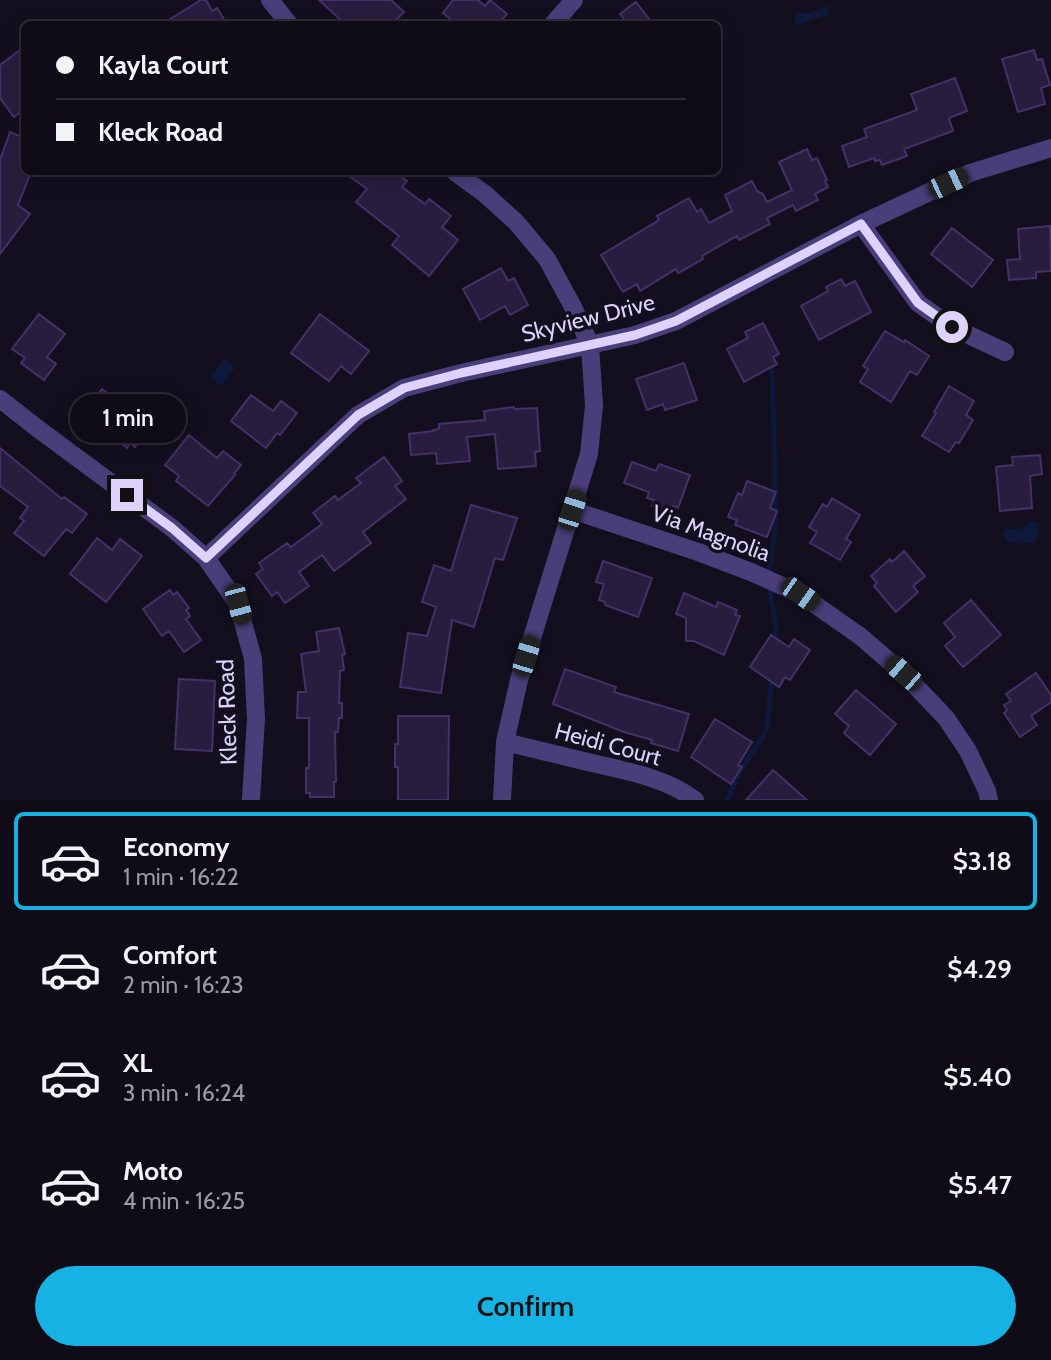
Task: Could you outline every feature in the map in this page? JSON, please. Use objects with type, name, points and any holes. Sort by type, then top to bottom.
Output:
[{"type":"street","points":[[270,0],[287,21]]},
{"type":"street","points":[[556,21],[574,0]]},
{"type":"street","name":"Skyview Drive","points":[[206,558],[358,415],[404,388],[635,335],[676,321],[861,224],[970,173],[1051,148]]},
{"type":"street","points":[[459,175],[516,222],[547,259],[590,345],[594,406],[589,454],[519,680],[505,743],[502,800]]},
{"type":"street","points":[[861,224],[918,303],[952,327],[1005,352]]},
{"type":"street","name":"Kleck Road","points":[[0,399],[172,528],[206,558],[238,604],[253,659],[256,719],[251,800]]},
{"type":"street","name":"Via Magnolia","points":[[572,510],[698,552],[800,594],[860,636],[903,673],[946,718],[968,751],[989,800]]},
{"type":"street","name":"Heidi Court","points":[[505,743],[624,771],[685,792],[695,800]]},
{"type":"water","points":[[827,6],[830,14],[799,25],[794,22],[796,13],[807,14]]},
{"type":"water","points":[[224,359],[235,368],[221,386],[210,377]]},
{"type":"water","points":[[1031,521],[1039,524],[1035,543],[1005,540],[1006,529],[1021,529]]},
{"type":"building","points":[[201,0],[206,0],[212,11],[217,8],[225,21],[167,21]]},
{"type":"building","points":[[319,0],[391,0],[404,12],[395,21],[342,21]]},
{"type":"building","points":[[453,0],[478,0],[485,6],[490,0],[507,14],[501,21],[453,21],[443,13]]},
{"type":"building","points":[[636,2],[651,21],[626,21],[620,14]]},
{"type":"building","points":[[21,49],[21,111],[14,117],[0,98],[0,65]]},
{"type":"building","points":[[1034,50],[1037,60],[1042,59],[1050,85],[1041,88],[1045,104],[1018,112],[1002,59]]},
{"type":"building","points":[[955,78],[967,111],[949,118],[953,131],[904,149],[907,156],[882,165],[880,160],[875,161],[874,158],[849,167],[842,146],[867,137],[864,129],[917,110],[911,94]]},
{"type":"building","points":[[10,132],[21,137],[21,175],[30,175],[18,205],[30,214],[0,254],[0,160]]},
{"type":"building","points":[[807,149],[812,160],[817,158],[827,180],[825,181],[828,187],[815,194],[818,200],[796,211],[793,205],[767,218],[770,224],[739,240],[737,236],[702,256],[703,259],[678,273],[676,269],[640,291],[637,284],[623,292],[601,255],[659,220],[657,216],[689,198],[697,212],[701,209],[709,223],[732,211],[725,195],[752,181],[767,202],[792,190],[779,162]]},
{"type":"building","points":[[348,175],[399,175],[407,181],[402,187],[425,204],[429,199],[451,216],[442,227],[458,240],[429,276],[392,245],[399,236],[356,202],[367,189]]},
{"type":"building","points":[[1050,226],[1051,271],[1036,272],[1036,278],[1009,280],[1007,260],[1020,259],[1018,229]]},
{"type":"building","points":[[952,228],[993,260],[972,287],[931,254]]},
{"type":"building","points":[[501,268],[508,281],[514,278],[528,305],[510,315],[505,306],[480,320],[463,289]]},
{"type":"building","points":[[841,279],[845,286],[855,281],[871,312],[819,340],[801,306],[828,291],[826,287]]},
{"type":"building","points":[[39,314],[65,334],[47,357],[56,364],[44,380],[21,363],[25,358],[12,349]]},
{"type":"building","points":[[320,314],[369,351],[351,374],[341,366],[329,381],[291,353]]},
{"type":"building","points":[[763,323],[779,354],[773,357],[777,364],[744,382],[727,349],[748,338],[745,332]]},
{"type":"building","points":[[885,331],[929,356],[917,375],[910,371],[891,402],[860,382],[868,369],[863,366]]},
{"type":"building","points":[[684,363],[697,400],[665,410],[663,404],[647,410],[636,379]]},
{"type":"building","points":[[949,386],[974,401],[966,415],[973,420],[959,443],[956,442],[949,452],[922,436]]},
{"type":"building","points":[[102,389],[124,406],[130,399],[156,419],[135,447],[130,443],[127,448],[111,435],[114,431],[109,427],[111,423],[89,406]]},
{"type":"building","points":[[251,395],[273,411],[281,401],[297,413],[266,448],[231,421]]},
{"type":"building","points":[[514,407],[537,408],[540,451],[535,452],[536,466],[498,469],[495,434],[467,437],[470,461],[437,464],[436,453],[411,455],[409,434],[434,431],[439,429],[439,424],[485,420],[484,411]]},
{"type":"building","points":[[189,435],[217,458],[223,451],[241,465],[208,506],[176,481],[179,476],[165,465]]},
{"type":"building","points":[[0,448],[62,499],[64,497],[87,514],[72,533],[66,529],[44,556],[14,533],[24,521],[20,518],[28,507],[0,486]]},
{"type":"building","points":[[1040,455],[1042,474],[1030,476],[1032,508],[1000,511],[996,467],[1013,465],[1012,457]]},
{"type":"building","points":[[384,457],[402,481],[395,486],[406,499],[363,532],[371,543],[334,571],[322,555],[299,572],[309,586],[285,603],[277,592],[272,596],[256,574],[263,569],[259,563],[287,543],[291,547],[322,524],[313,513],[335,496],[338,500],[361,483],[356,478]]},
{"type":"building","points":[[632,462],[656,471],[659,464],[690,475],[678,508],[673,506],[671,513],[652,506],[654,500],[647,498],[649,492],[624,483]]},
{"type":"building","points":[[747,481],[776,492],[770,508],[777,511],[767,537],[735,525],[737,520],[728,517],[738,493],[742,495]]},
{"type":"building","points":[[832,498],[860,515],[846,539],[851,542],[840,560],[810,543],[817,532],[809,527],[823,504],[827,507]]},
{"type":"building","points":[[471,505],[517,518],[503,560],[495,558],[474,627],[452,620],[441,693],[400,687],[408,633],[427,636],[436,607],[422,602],[434,565],[451,571]]},
{"type":"building","points":[[97,538],[112,550],[120,539],[142,556],[106,602],[70,574]]},
{"type":"building","points":[[904,551],[925,576],[913,586],[918,592],[896,612],[874,586],[877,583],[871,576]]},
{"type":"building","points":[[603,561],[652,578],[638,617],[605,605],[605,602],[599,600],[604,584],[596,582]]},
{"type":"building","points":[[170,590],[173,595],[177,592],[189,608],[186,610],[190,616],[186,619],[201,640],[184,652],[169,631],[162,636],[143,609]]},
{"type":"building","points":[[684,593],[716,607],[718,602],[737,610],[735,615],[740,616],[724,655],[694,641],[686,641],[686,618],[676,614]]},
{"type":"building","points":[[971,600],[1001,635],[963,667],[945,646],[955,637],[944,623]]},
{"type":"building","points":[[339,628],[345,654],[342,655],[344,670],[340,671],[339,703],[342,703],[342,718],[339,718],[338,732],[335,732],[334,797],[310,797],[310,793],[306,793],[309,718],[297,718],[298,692],[306,692],[301,654],[319,651],[316,632]]},
{"type":"building","points":[[771,635],[789,647],[794,639],[810,650],[790,680],[785,677],[779,687],[750,667]]},
{"type":"building","points":[[565,669],[616,687],[614,692],[689,714],[678,751],[553,704]]},
{"type":"building","points":[[1036,673],[1051,695],[1051,702],[1031,716],[1037,725],[1020,737],[1004,713],[1007,710],[1004,705],[1011,701],[1006,694]]},
{"type":"building","points":[[179,679],[215,681],[212,751],[175,749]]},
{"type":"building","points":[[856,690],[896,724],[870,755],[844,733],[849,726],[835,714]]},
{"type":"building","points":[[398,716],[449,716],[448,800],[398,800],[395,744],[398,744]]},
{"type":"building","points":[[715,719],[752,742],[738,765],[742,767],[731,784],[691,757]]},
{"type":"building","points":[[773,770],[807,800],[746,800]]},
{"type":"waterway","points":[[769,575],[776,521],[772,361]]},
{"type":"waterway","points":[[769,584],[776,627],[775,644]]},
{"type":"waterway","points":[[727,800],[741,769],[767,730],[772,674]]},
{"type":"route","points":[[127,495],[172,528],[206,558],[358,415],[404,388],[635,335],[676,321],[861,224],[918,303],[952,327]]}]
